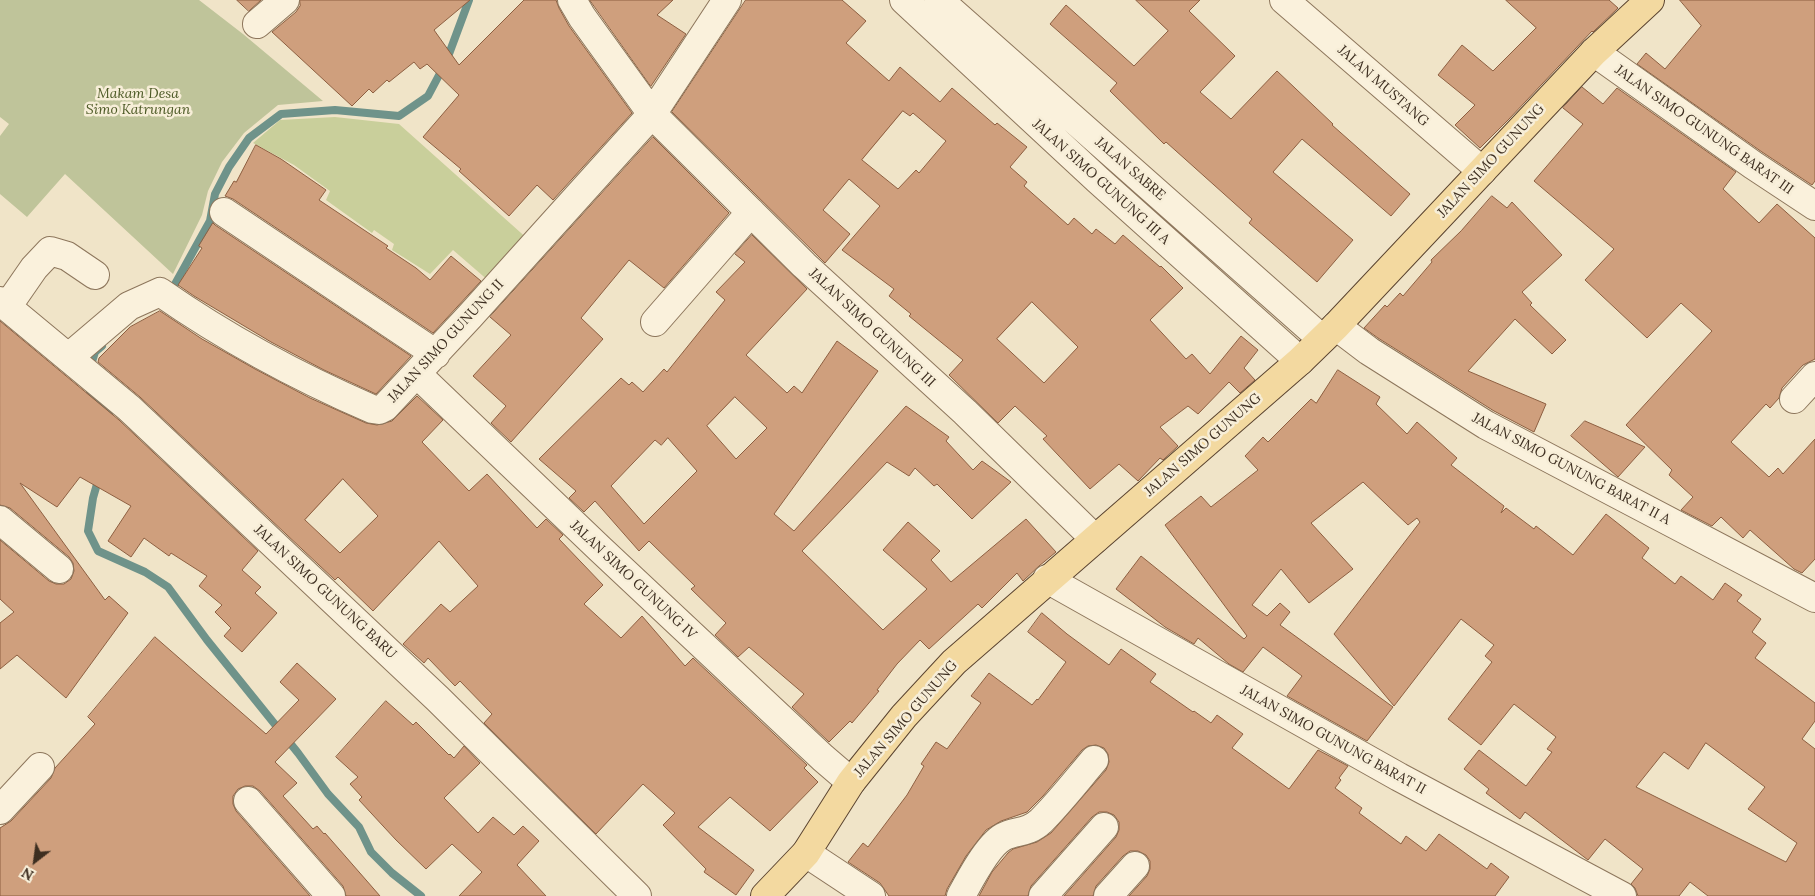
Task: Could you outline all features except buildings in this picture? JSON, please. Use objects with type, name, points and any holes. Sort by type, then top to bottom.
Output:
[{"type":"main road","name":"JALAN SIMO GUNUNG","points":[[765,896],[806,853],[851,782],[904,716],[954,662],[1300,361],[1329,333],[1594,52],[1647,1]]},
{"type":"street","points":[[257,24],[284,0]]},
{"type":"street","name":"JALAN SIMO GUNUNG III","points":[[572,0],[582,17],[652,114],[804,265],[965,412],[1096,539]]},
{"type":"street","name":"JALAN SIMO GUNUNG II","points":[[82,368],[129,306],[164,295],[230,337],[309,381],[372,409],[379,410],[385,407],[436,354],[652,114],[727,0]]},
{"type":"street","name":"JALAN SIMO GUNUNG III A","points":[[904,0],[1105,187],[1300,361]]},
{"type":"street","name":"JALAN SABRE","points":[[939,0],[1329,333]]},
{"type":"street","name":"JALAN MUSTANG","points":[[1284,0],[1482,172]]},
{"type":"street","name":"JALAN SIMO GUNUNG BARAT III","points":[[1594,52],[1752,165],[1815,206]]},
{"type":"street","points":[[224,212],[436,354]]},
{"type":"street","points":[[655,322],[751,212]]},
{"type":"street","points":[[4,304],[50,252],[67,256],[95,275]]},
{"type":"street","name":"JALAN SIMO GUNUNG BARU","points":[[4,304],[130,408],[438,699],[637,896]]},
{"type":"street","name":"JALAN SIMO GUNUNG BARAT II A","points":[[1329,333],[1369,351],[1486,426],[1815,598]]},
{"type":"street","name":"JALAN SIMO GUNUNG IV","points":[[417,374],[606,555],[851,782]]},
{"type":"street","points":[[1794,399],[1815,376]]},
{"type":"street","points":[[0,520],[59,569]]},
{"type":"street","name":"JALAN SIMO GUNUNG BARAT II","points":[[1048,579],[1399,777],[1622,896]]},
{"type":"street","points":[[961,896],[973,874],[993,845],[1005,835],[1028,830],[1040,822],[1094,760]]},
{"type":"street","points":[[0,810],[40,767]]},
{"type":"street","points":[[248,802],[331,896]]},
{"type":"street","points":[[1043,896],[1104,827]]},
{"type":"street","points":[[806,853],[871,896]]},
{"type":"street","points":[[1108,896],[1135,866]]},
{"type":"green space","name":"Makam Desa Simo Katrungan","points":[[0,0],[199,0],[323,101],[278,105],[244,133],[222,162],[208,191],[202,215],[173,274],[65,174],[27,217],[0,194],[0,136],[9,124],[0,117]]},
{"type":"green space","points":[[335,117],[399,124],[530,241],[490,282],[453,250],[430,274],[392,250],[394,244],[374,230],[372,233],[326,200],[330,191],[294,165],[253,143],[280,120]]},
{"type":"waterway","points":[[169,291],[174,286],[210,221],[215,194],[229,167],[249,138],[281,114],[335,110],[399,116],[428,96],[446,62],[469,0]]},
{"type":"waterway","points":[[90,368],[95,352],[102,346]]},
{"type":"waterway","points":[[90,392],[109,414]]},
{"type":"waterway","points":[[99,477],[93,498],[88,531],[98,551],[145,572],[168,587],[207,640],[298,753],[328,794],[359,827],[371,852],[392,873],[421,896]]}]
